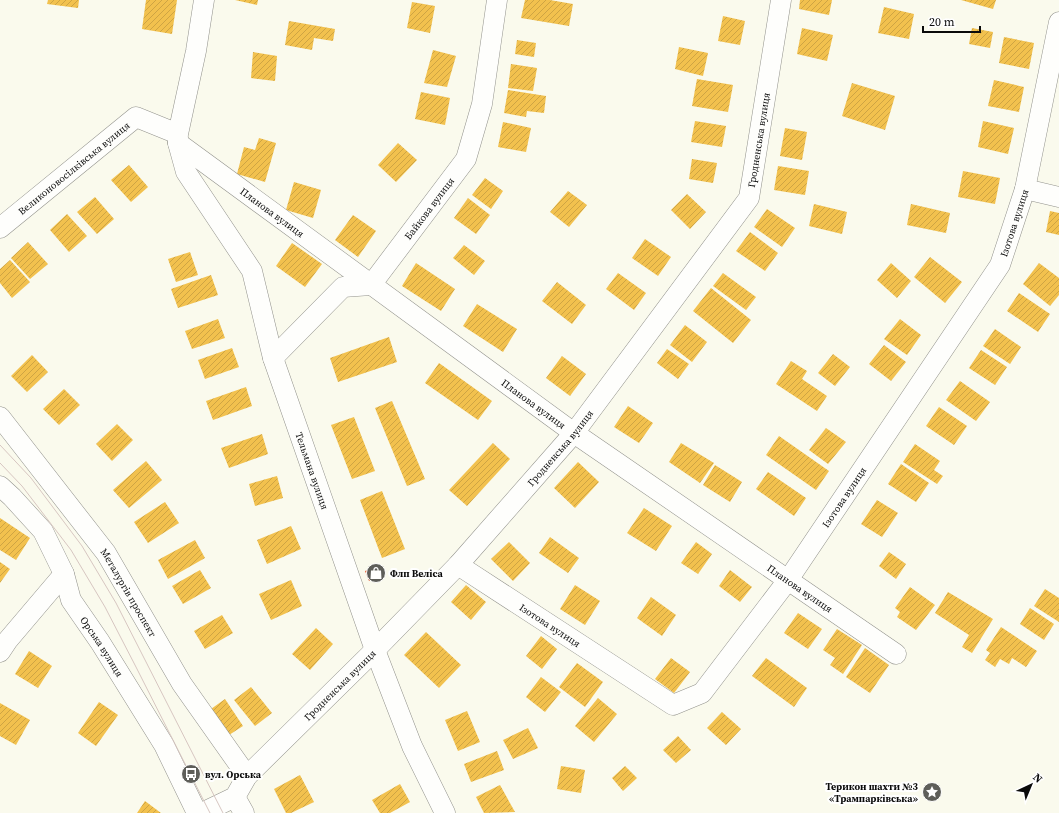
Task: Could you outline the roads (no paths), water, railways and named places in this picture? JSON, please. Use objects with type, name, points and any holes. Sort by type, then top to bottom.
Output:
[{"type":"street","points":[[178,138],[196,51],[204,0]]},
{"type":"street","name":"Байкова вулиця","points":[[371,285],[466,159],[482,104],[497,0]]},
{"type":"street","name":"Гродненська вулиця","points":[[204,813],[208,810],[240,805],[247,776],[375,650],[458,565],[574,433],[749,198],[781,0]]},
{"type":"street","name":"Ізотова вулиця","points":[[458,565],[673,705],[702,693],[788,580],[1000,265],[1025,189],[1059,22]]},
{"type":"street","name":"Великоновосілківська вулиця","points":[[0,228],[136,117],[178,138]]},
{"type":"street","name":"Планова вулиця","points":[[178,138],[371,285],[574,433],[896,654]]},
{"type":"street","name":"Тельмана вулиця","points":[[178,138],[186,172],[252,271],[274,358],[375,650],[412,746],[445,813]]},
{"type":"street","points":[[1025,189],[1059,197]]},
{"type":"street","points":[[274,358],[343,287],[371,285]]},
{"type":"street","name":"Металургів проспект","points":[[0,417],[106,553],[182,684],[247,776]]},
{"type":"street","name":"Орська вулиця","points":[[0,486],[43,531],[64,574],[71,600],[100,642],[164,745],[197,813]]},
{"type":"street","points":[[0,652],[8,640],[64,574]]},
{"type":"tram line","points":[[0,445],[31,478],[82,546],[116,603],[223,813]]},
{"type":"tram line","points":[[0,463],[22,486],[71,550],[105,607],[210,813]]},
{"type":"place","name":"Флп Веліса","points":[[376,573]]},
{"type":"place","name":"вул. Орська","points":[[191,774]]},
{"type":"place","name":"Терикон шахти №3 «Трампарківська»","points":[[932,792]]}]
